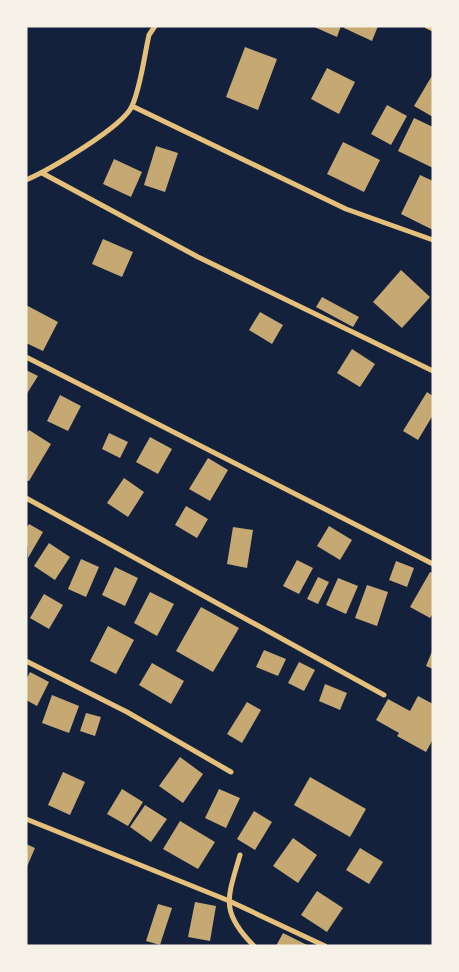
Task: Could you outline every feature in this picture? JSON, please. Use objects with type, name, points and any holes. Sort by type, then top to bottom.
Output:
[{"type":"street","points":[[26,180],[42,173],[122,121],[132,106],[149,35],[155,26]]},
{"type":"street","points":[[427,26],[433,29]]},
{"type":"street","points":[[132,106],[346,209],[433,240]]},
{"type":"street","points":[[42,173],[198,257],[433,372]]},
{"type":"street","points":[[26,357],[433,564]]},
{"type":"street","points":[[26,498],[384,695]]},
{"type":"street","points":[[26,661],[127,712],[231,772]]},
{"type":"street","points":[[26,820],[227,900],[325,946]]},
{"type":"street","points":[[240,855],[227,900],[239,930],[254,946]]},
{"type":"building","points":[[312,26],[341,26],[337,37]]},
{"type":"building","points":[[345,26],[378,26],[372,41],[344,28]]},
{"type":"building","points":[[245,47],[277,59],[258,110],[226,97]]},
{"type":"building","points":[[327,68],[355,82],[339,114],[311,99]]},
{"type":"building","points":[[433,74],[433,117],[414,106]]},
{"type":"building","points":[[387,105],[407,116],[391,145],[371,134]]},
{"type":"building","points":[[414,118],[433,127],[433,168],[398,151]]},
{"type":"building","points":[[343,142],[380,160],[364,192],[327,174]]},
{"type":"building","points":[[156,146],[178,153],[165,192],[144,185]]},
{"type":"building","points":[[114,159],[142,172],[131,197],[103,184]]},
{"type":"building","points":[[420,175],[433,181],[433,230],[401,214]]},
{"type":"building","points":[[103,239],[133,252],[122,277],[92,264]]},
{"type":"building","points":[[401,270],[430,297],[402,328],[373,302]]},
{"type":"building","points":[[322,297],[359,317],[353,327],[316,307]]},
{"type":"building","points":[[26,305],[58,322],[43,351],[26,343]]},
{"type":"building","points":[[260,312],[283,325],[272,344],[249,330]]},
{"type":"building","points":[[352,349],[375,364],[360,387],[337,373]]},
{"type":"building","points":[[26,370],[38,376],[26,395]]},
{"type":"building","points":[[427,392],[433,396],[433,415],[418,440],[403,431]]},
{"type":"building","points":[[60,395],[81,406],[68,431],[47,421]]},
{"type":"building","points":[[29,430],[51,444],[29,481],[26,480],[26,434]]},
{"type":"building","points":[[109,433],[128,442],[120,458],[102,449]]},
{"type":"building","points":[[150,437],[172,449],[158,474],[136,462]]},
{"type":"building","points":[[208,458],[228,470],[210,501],[189,489]]},
{"type":"building","points":[[124,478],[144,492],[128,517],[107,503]]},
{"type":"building","points":[[186,506],[208,519],[197,538],[175,525]]},
{"type":"building","points":[[29,524],[43,532],[28,558],[26,529]]},
{"type":"building","points":[[329,526],[352,540],[340,560],[317,546]]},
{"type":"building","points":[[233,527],[253,530],[247,568],[227,564]]},
{"type":"building","points":[[49,543],[70,557],[55,580],[34,566]]},
{"type":"building","points":[[81,559],[99,567],[86,597],[68,589]]},
{"type":"building","points":[[297,560],[313,568],[299,594],[283,586]]},
{"type":"building","points":[[396,561],[414,568],[407,587],[389,580]]},
{"type":"building","points":[[115,567],[138,578],[125,606],[102,595]]},
{"type":"building","points":[[430,572],[433,573],[433,613],[430,618],[410,607]]},
{"type":"building","points":[[318,577],[329,582],[318,604],[307,599]]},
{"type":"building","points":[[338,578],[358,586],[346,614],[326,605]]},
{"type":"building","points":[[367,585],[388,592],[377,626],[355,618]]},
{"type":"building","points":[[150,592],[174,604],[157,636],[134,623]]},
{"type":"building","points":[[44,594],[63,605],[49,629],[30,618]]},
{"type":"building","points":[[201,607],[239,628],[213,672],[176,651]]},
{"type":"building","points":[[108,626],[134,640],[116,674],[90,661]]},
{"type":"building","points":[[433,649],[433,669],[426,666]]},
{"type":"building","points":[[264,650],[286,659],[278,676],[256,667]]},
{"type":"building","points":[[299,662],[315,670],[304,691],[288,683]]},
{"type":"building","points":[[152,663],[184,681],[171,704],[139,685]]},
{"type":"building","points":[[30,672],[49,682],[37,706],[26,700],[26,680]]},
{"type":"building","points":[[325,684],[347,693],[340,710],[319,701]]},
{"type":"building","points":[[52,695],[79,706],[69,733],[42,723]]},
{"type":"building","points":[[418,696],[433,704],[433,739],[426,752],[397,736],[399,733],[376,720],[388,699],[410,711]]},
{"type":"building","points":[[247,702],[261,710],[242,743],[227,734]]},
{"type":"building","points":[[86,713],[101,717],[95,736],[80,731]]},
{"type":"building","points":[[180,757],[203,774],[183,803],[159,786]]},
{"type":"building","points":[[63,772],[85,782],[70,815],[48,805]]},
{"type":"building","points":[[310,777],[366,809],[350,837],[294,805]]},
{"type":"building","points":[[122,789],[143,802],[128,826],[107,814]]},
{"type":"building","points":[[219,789],[240,798],[226,828],[205,818]]},
{"type":"building","points":[[145,805],[167,819],[151,842],[130,827]]},
{"type":"building","points":[[254,811],[272,822],[255,850],[237,839]]},
{"type":"building","points":[[180,821],[215,842],[198,869],[163,849]]},
{"type":"building","points":[[293,838],[317,855],[298,883],[273,866]]},
{"type":"building","points":[[26,844],[35,848],[26,869]]},
{"type":"building","points":[[360,848],[383,862],[369,884],[346,870]]},
{"type":"building","points":[[317,891],[343,908],[327,932],[301,915]]},
{"type":"building","points":[[195,902],[216,906],[210,941],[188,937]]},
{"type":"building","points":[[158,904],[172,908],[160,945],[146,941]]},
{"type":"building","points":[[283,933],[309,946],[276,946]]}]
